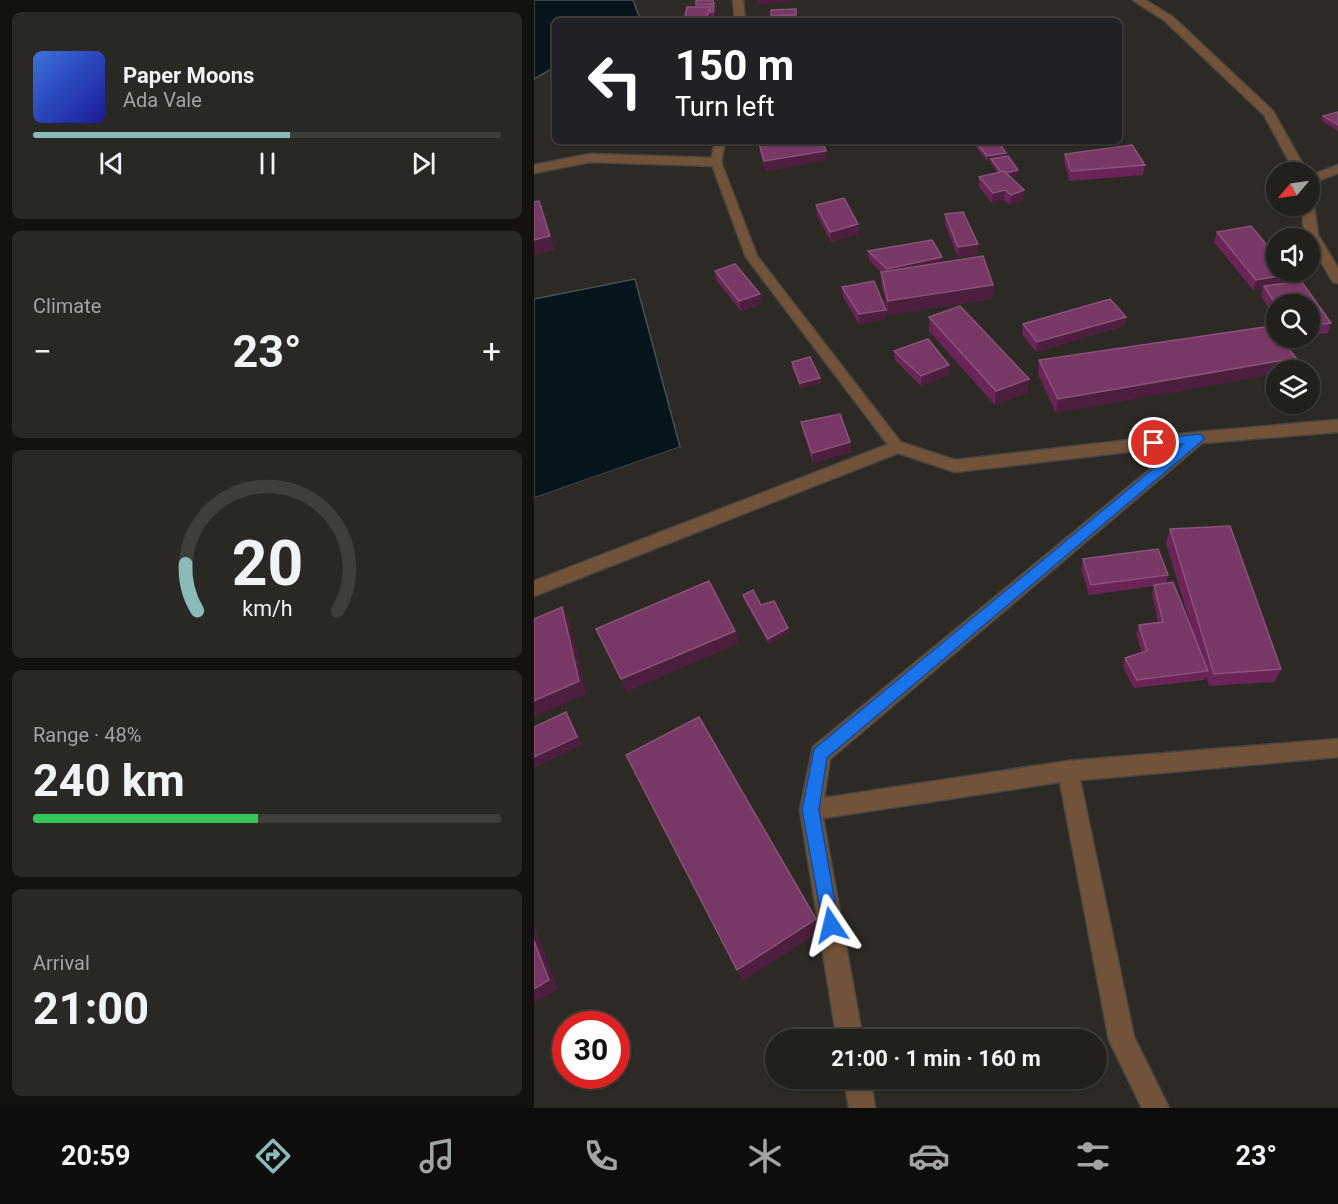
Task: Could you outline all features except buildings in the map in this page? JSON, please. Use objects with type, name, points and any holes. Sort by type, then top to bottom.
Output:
[{"type":"street","points":[[738,0],[740,18]]},
{"type":"street","points":[[1138,0],[1169,19],[1269,113],[1296,162]]},
{"type":"street","points":[[534,169],[590,158],[716,162]]},
{"type":"street","points":[[1320,177],[1338,169]]},
{"type":"street","points":[[1320,182],[1338,185]]},
{"type":"street","points":[[1309,216],[1311,235],[1338,279]]},
{"type":"street","points":[[534,589],[897,447],[955,466],[1198,438],[1338,426]]},
{"type":"street","points":[[848,1029],[811,810],[820,754],[1198,438]]},
{"type":"street","points":[[811,810],[1068,771],[1338,748]]},
{"type":"street","points":[[1068,771],[1122,1040],[1156,1108]]},
{"type":"street","points":[[859,1089],[862,1108]]},
{"type":"lane","points":[[719,144],[716,162],[752,257],[897,447]]},
{"type":"shaded area","points":[[534,0],[633,0],[640,18],[552,18],[552,69],[534,79]]},
{"type":"shaded area","points":[[635,279],[680,447],[534,498],[534,299]]},
{"type":"pier","points":[[680,447],[681,450],[534,501],[534,498]]},
{"type":"route","points":[[831,925],[811,810],[820,754],[1198,438],[1154,443]]}]
